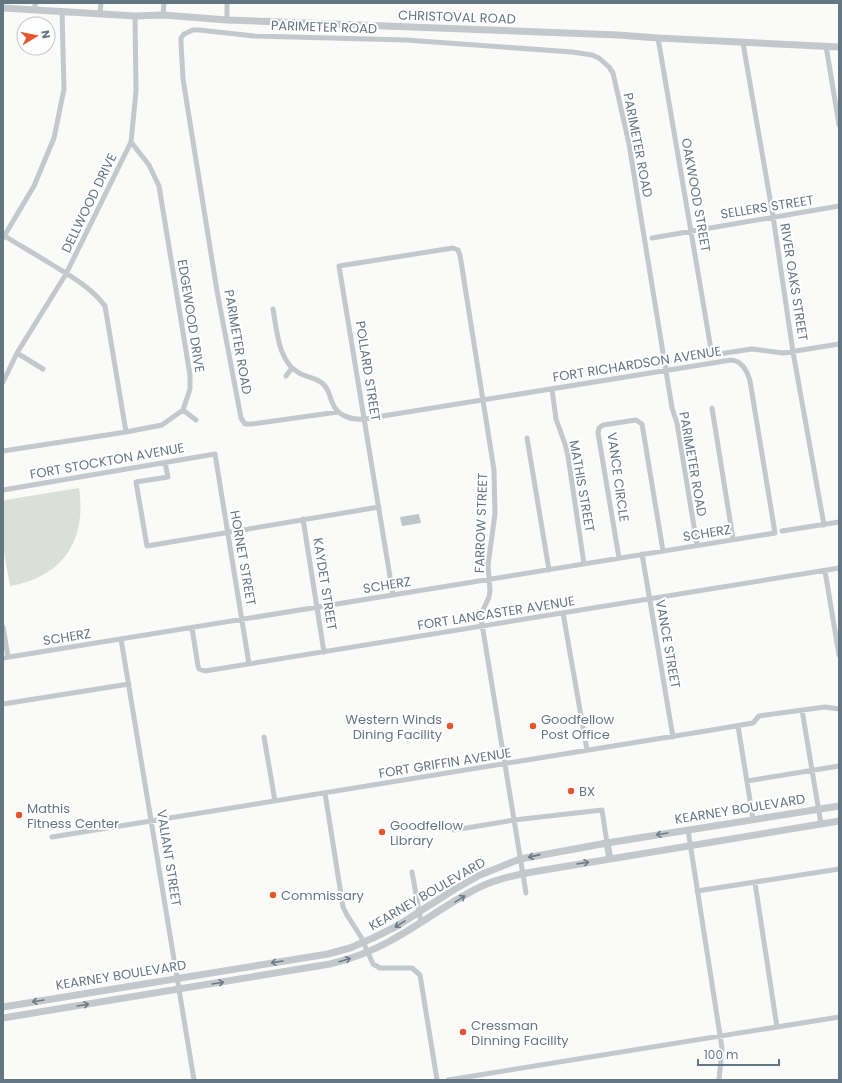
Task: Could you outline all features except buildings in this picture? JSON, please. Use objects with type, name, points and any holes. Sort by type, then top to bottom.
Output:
[{"type":"street","points":[[100,13],[101,3]]},
{"type":"street","points":[[163,15],[164,3]]},
{"type":"street","points":[[227,3],[227,20]]},
{"type":"street","name":"CHRISTOVAL ROAD","points":[[3,8],[35,6],[62,11],[135,16],[163,15],[227,20],[618,35],[743,43],[839,47]]},
{"type":"street","points":[[62,11],[64,89],[54,138],[34,186],[3,236],[96,294],[105,306],[126,432]]},
{"type":"street","name":"DELLWOOD DRIVE","points":[[3,382],[17,353],[66,274],[132,142],[136,90],[135,16]]},
{"type":"street","name":"PARIMETER ROAD","points":[[338,412],[252,424],[245,424],[241,418],[216,283],[183,78],[181,38],[184,34],[193,30],[205,30],[254,36],[422,41],[572,52],[592,55],[599,58],[609,67],[613,74],[624,122],[672,408],[677,423],[697,545]]},
{"type":"street","name":"OAKWOOD STREET","points":[[658,38],[712,355],[752,349],[783,353],[793,352]]},
{"type":"street","name":"RIVER OAKS STREET","points":[[743,43],[773,216],[793,352],[824,524]]},
{"type":"street","points":[[826,46],[839,125]]},
{"type":"street","name":"EDGEWOOD DRIVE","points":[[132,142],[149,165],[159,186],[190,375],[190,389],[183,410]]},
{"type":"street","name":"SELLERS STREET","points":[[652,238],[773,216],[839,206]]},
{"type":"street","name":"POLLARD STREET","points":[[393,595],[339,266],[449,248],[456,249]]},
{"type":"street","name":"FARROW STREET","points":[[456,249],[460,255],[492,450],[495,484],[494,528],[488,560],[490,590],[489,597],[482,614],[482,627],[526,893]]},
{"type":"street","points":[[273,309],[280,344],[285,357],[292,368],[300,374],[316,379],[323,384],[328,391],[332,404],[338,412]]},
{"type":"street","points":[[793,352],[839,344]]},
{"type":"street","points":[[17,353],[43,369]]},
{"type":"street","name":"FORT RICHARDSON AVENUE","points":[[338,412],[350,419],[364,419],[731,360],[739,362],[746,370],[750,381],[774,533]]},
{"type":"street","points":[[286,376],[292,368]]},
{"type":"street","name":"MATHIS STREET","points":[[552,389],[556,419],[568,456],[584,564]]},
{"type":"street","points":[[712,408],[733,539]]},
{"type":"street","points":[[3,451],[162,425],[183,410],[196,420]]},
{"type":"street","name":"VANCE CIRCLE","points":[[619,558],[598,433],[599,428],[603,425],[636,420],[642,424],[663,551]]},
{"type":"street","points":[[527,438],[549,570]]},
{"type":"street","name":"FORT STOCKTON AVENUE","points":[[3,490],[215,454]]},
{"type":"street","name":"HORNET STREET","points":[[215,454],[249,664]]},
{"type":"street","points":[[165,463],[168,477],[136,482],[147,546],[379,507]]},
{"type":"street","name":"KAYDET STREET","points":[[303,519],[324,652]]},
{"type":"street","points":[[782,531],[839,522]]},
{"type":"street","name":"SCHERZ","points":[[6,658],[774,533]]},
{"type":"street","name":"VANCE STREET","points":[[642,554],[673,737]]},
{"type":"street","name":"FORT LANCASTER AVENUE","points":[[192,628],[198,666],[202,671],[205,671],[839,568]]},
{"type":"street","points":[[825,571],[839,654]]},
{"type":"street","points":[[563,613],[587,750]]},
{"type":"street","points":[[3,627],[6,658]]},
{"type":"street","name":"VALIANT STREET","points":[[121,640],[194,1080]]},
{"type":"street","points":[[3,704],[129,684]]},
{"type":"street","name":"FORT GRIFFIN AVENUE","points":[[52,837],[505,765],[587,750],[738,726],[754,723],[759,716],[825,707],[839,709]]},
{"type":"street","points":[[802,710],[821,824]]},
{"type":"street","points":[[738,726],[753,819]]},
{"type":"street","points":[[264,737],[275,801]]},
{"type":"street","points":[[747,781],[839,766]]},
{"type":"street","points":[[324,793],[343,907],[364,943],[370,961],[376,967],[412,968],[420,974],[437,1080]]},
{"type":"street","name":"KEARNEY BOULEVARD","points":[[3,1007],[339,951],[364,943],[397,926],[480,875],[520,859],[608,843],[839,806]]},
{"type":"street","points":[[454,830],[514,820],[602,810],[610,859]]},
{"type":"street","name":"KEARNEY BOULEVARD","points":[[3,1018],[324,965],[367,952],[390,942],[474,890],[504,878],[839,821]]},
{"type":"street","points":[[688,830],[721,1036],[722,1053],[719,1080]]},
{"type":"street","points":[[697,892],[839,869]]},
{"type":"street","points":[[412,872],[421,922]]},
{"type":"street","points":[[754,882],[778,1027]]},
{"type":"street","points":[[448,1080],[839,1017]]},
{"type":"shaded area","points":[[79,488],[81,507],[79,524],[75,539],[67,553],[57,565],[44,574],[29,581],[10,586],[3,546],[3,503],[5,500]]},
{"type":"shaded area","points":[[419,514],[421,523],[402,526],[400,517]]},
{"type":"place","name":"Western Winds Dining Facility","points":[[450,726]]},
{"type":"place","name":"Goodfellow Post Office","points":[[533,726]]},
{"type":"place","name":"BX","points":[[571,791]]},
{"type":"place","name":"Mathis Fitness Center","points":[[19,815]]},
{"type":"place","name":"Goodfellow Library","points":[[382,832]]},
{"type":"place","name":"Commissary","points":[[273,895]]},
{"type":"place","name":"Cressman Dinning Facility","points":[[463,1032]]}]
